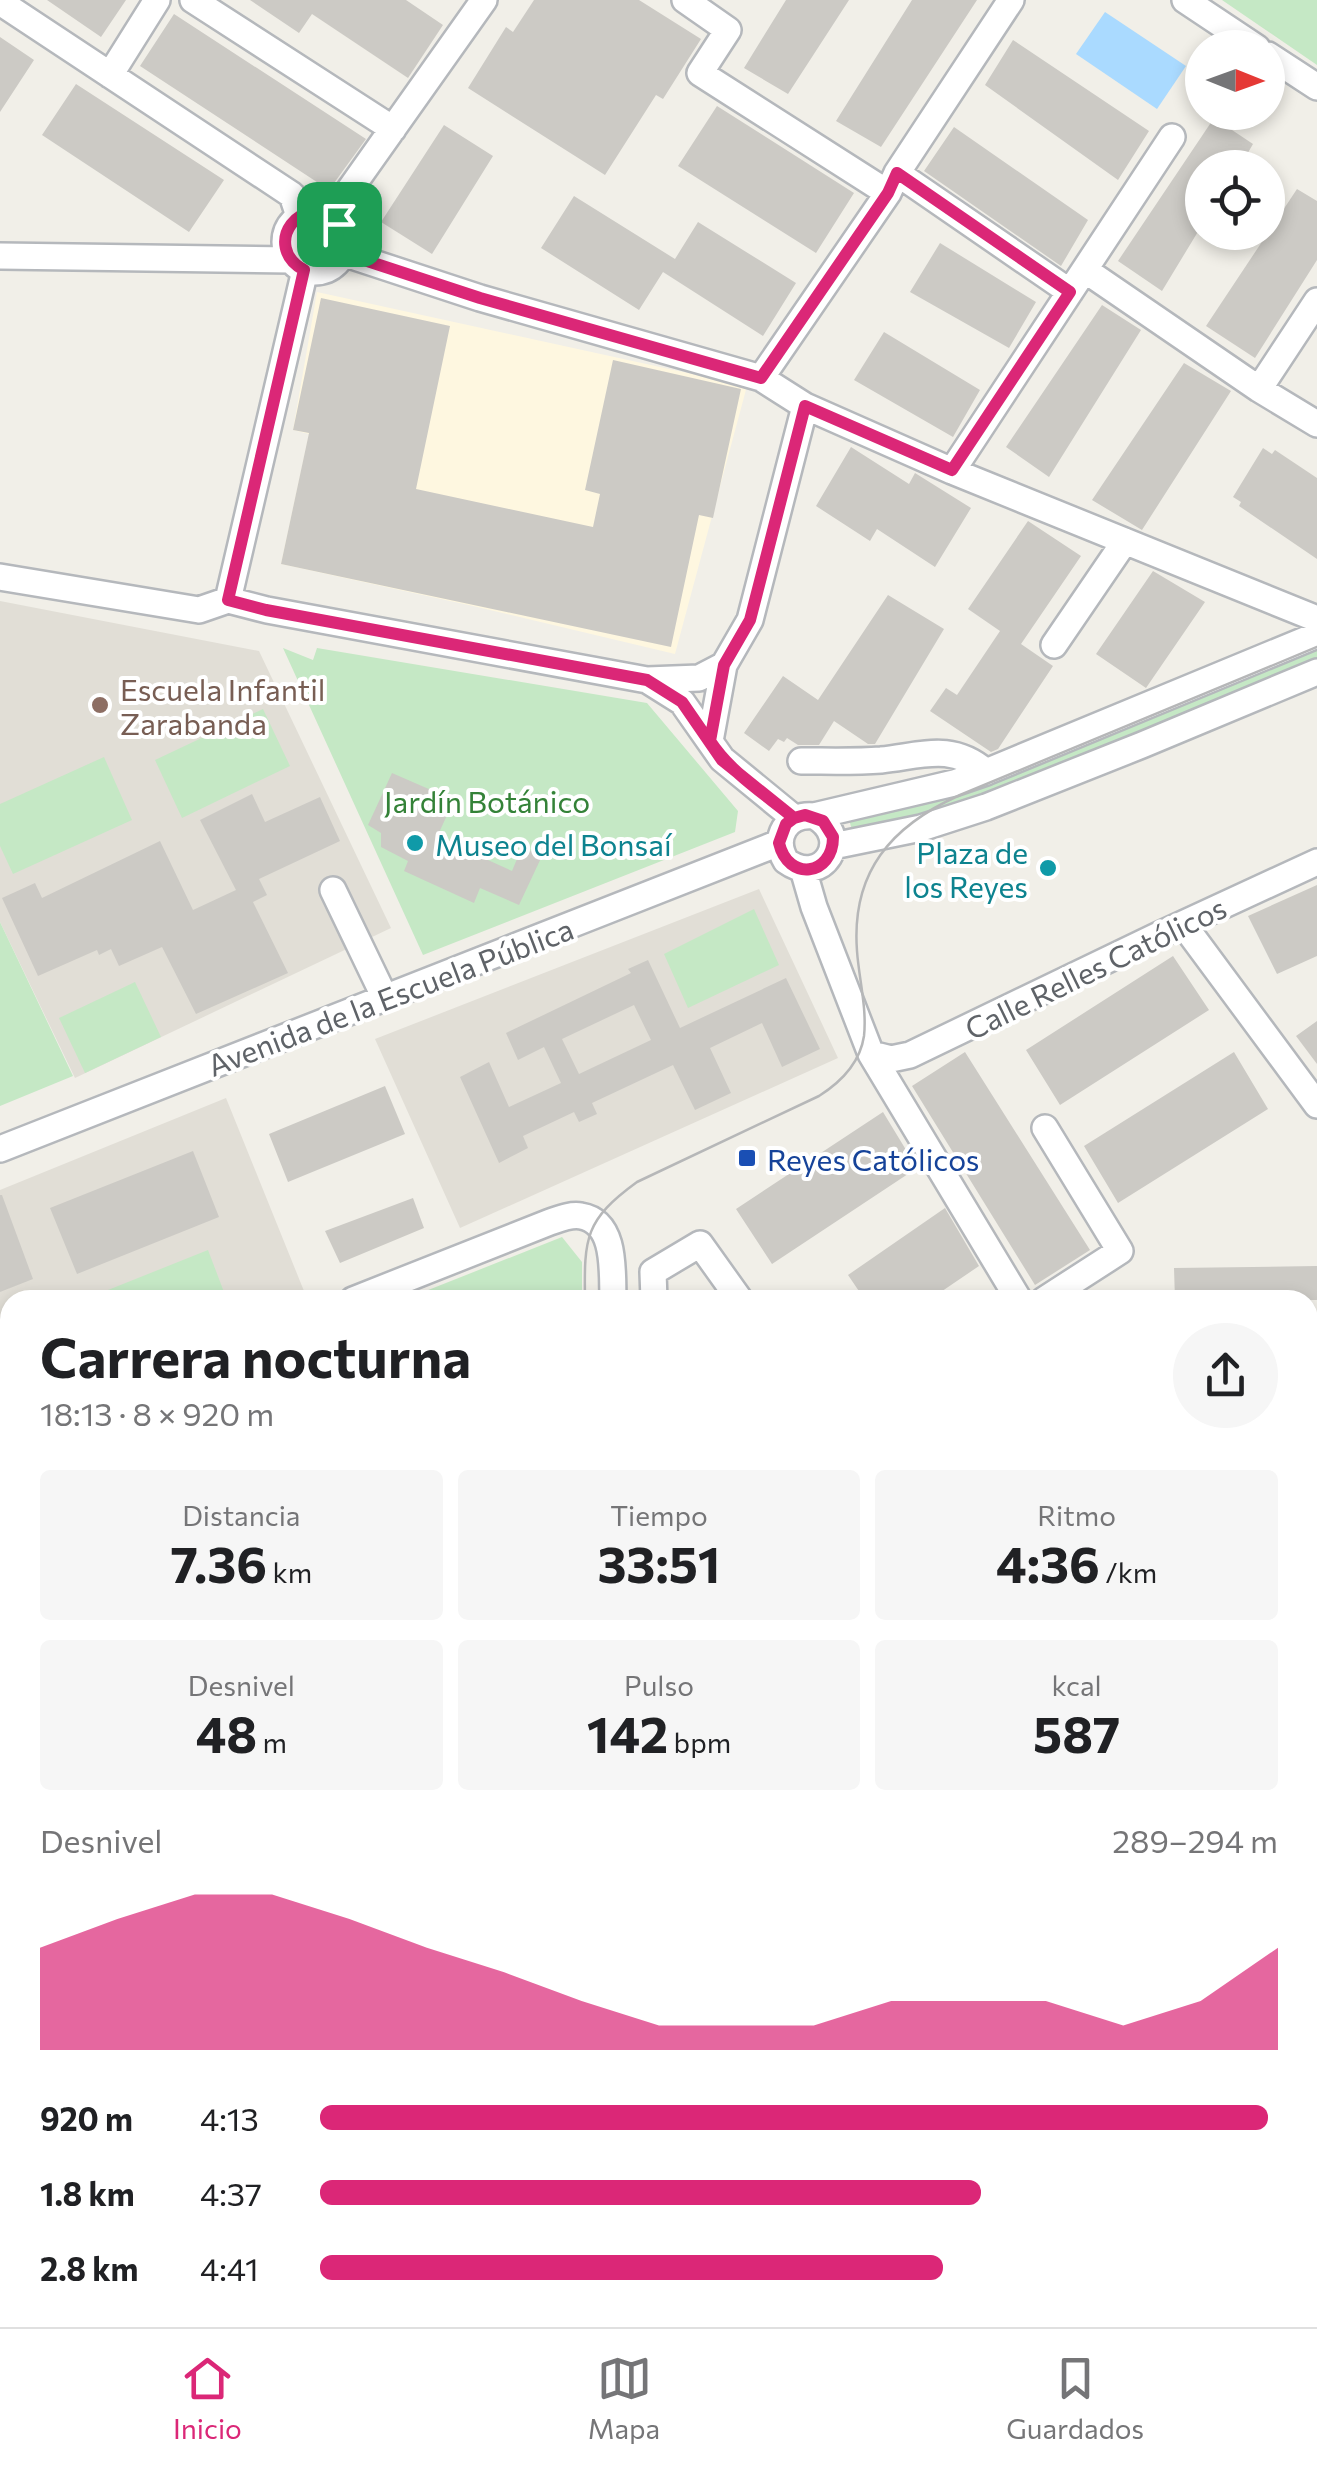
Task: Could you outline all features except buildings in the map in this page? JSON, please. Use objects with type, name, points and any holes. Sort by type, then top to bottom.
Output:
[{"type":"street","points":[[110,75],[156,0]]},
{"type":"street","points":[[192,0],[393,129]]},
{"type":"street","points":[[332,216],[484,0]]},
{"type":"street","points":[[685,0],[728,30],[700,72],[893,183],[1078,279],[1317,424]]},
{"type":"street","points":[[761,378],[1011,0]]},
{"type":"street","points":[[1185,0],[1230,30]]},
{"type":"street","points":[[0,2],[292,195],[299,216]]},
{"type":"street","points":[[1285,66],[1317,87]]},
{"type":"street","points":[[952,470],[1172,137]]},
{"type":"street","points":[[0,256],[298,265],[316,272],[337,263],[343,253],[344,233],[332,216],[316,212],[299,216],[285,236],[285,248],[298,265],[228,600]]},
{"type":"street","points":[[343,253],[480,298],[761,378],[805,406],[952,470],[1317,618]]},
{"type":"street","points":[[1259,390],[1317,302]]},
{"type":"street","points":[[710,741],[724,665],[750,620],[805,406]]},
{"type":"street","points":[[1054,646],[1125,541]]},
{"type":"street","points":[[0,577],[198,610],[228,600],[647,680],[698,678],[724,665]]},
{"type":"street","points":[[647,680],[682,702],[722,760],[804,817],[823,821],[830,828],[833,846],[825,862],[817,868],[802,870],[786,861],[779,843],[786,824],[804,817],[954,783],[986,772],[1317,635]]},
{"type":"street","points":[[833,846],[920,828],[986,807],[1317,672]]},
{"type":"street","points":[[801,761],[882,760],[932,751],[970,759],[986,772]]},
{"type":"street","name":"Avenida de la Escuela Pública","points":[[0,1149],[779,843]]},
{"type":"street","name":"Calle Relles Católicos","points":[[870,1054],[891,1059],[910,1055],[1317,862]]},
{"type":"street","points":[[802,870],[870,1054],[1013,1290]]},
{"type":"street","points":[[333,890],[385,998]]},
{"type":"street","points":[[1183,924],[1317,1104]]},
{"type":"street","points":[[1045,1128],[1120,1251],[1060,1290]]},
{"type":"street","points":[[377,1290],[550,1222],[575,1216],[585,1216],[604,1231],[610,1249],[612,1290]]},
{"type":"street","points":[[654,1290],[653,1272],[700,1244],[733,1290]]},
{"type":"shaded area","points":[[317,292],[747,386],[675,654],[281,564],[309,434],[293,430]]},
{"type":"shaded area","points":[[0,601],[259,651],[391,928],[75,1078],[0,922]]},
{"type":"shaded area","points":[[759,889],[838,1058],[460,1228],[375,1039]]},
{"type":"shaded area","points":[[226,1098],[304,1290],[0,1290],[0,1190]]},
{"type":"green space","points":[[1222,0],[1317,0],[1317,65],[1285,43],[1285,30],[1266,30]]},
{"type":"green space","points":[[1317,643],[1317,664],[974,806],[852,830],[848,816]]},
{"type":"green space","name":"Jardín Botánico","points":[[283,648],[313,660],[317,648],[647,703],[738,811],[735,832],[423,955]]},
{"type":"green space","points":[[263,709],[290,766],[182,818],[155,760]]},
{"type":"green space","points":[[104,757],[132,820],[13,874],[0,846],[0,804]]},
{"type":"green space","points":[[754,909],[779,965],[688,1008],[664,954]]},
{"type":"green space","points":[[0,922],[73,1076],[0,1106]]},
{"type":"green space","points":[[135,982],[161,1037],[85,1073],[59,1018]]},
{"type":"green space","points":[[562,1237],[582,1262],[582,1290],[428,1290]]},
{"type":"green space","points":[[208,1250],[223,1290],[108,1290]]},
{"type":"water","points":[[1105,12],[1185,67],[1157,109],[1076,54]]},
{"type":"tram line","points":[[585,1290],[585,1260],[591,1232],[597,1219],[620,1195],[637,1182],[819,1096],[854,1063],[865,1025],[857,951],[861,898],[880,855],[914,821],[960,795],[1317,647]]},
{"type":"place","name":"Escuela Infantil Zarabanda","points":[[100,705]]},
{"type":"place","name":"Museo del Bonsaí","points":[[415,843]]},
{"type":"place","name":"Plaza de los Reyes","points":[[1048,868]]},
{"type":"place","name":"Reyes Católicos","points":[[747,1158]]},
{"type":"route","points":[[339,224],[332,216],[308,212],[290,224],[285,236],[290,260],[304,270],[228,600],[647,680],[682,702],[722,760],[794,818],[786,824],[779,843],[786,861],[802,870],[817,868],[825,862],[833,846],[830,828],[814,816],[794,818],[747,779],[722,760],[710,741],[724,665],[750,620],[805,406],[952,470],[1070,292],[897,173],[888,193],[761,378],[480,298],[343,253],[344,233],[339,224]]}]
